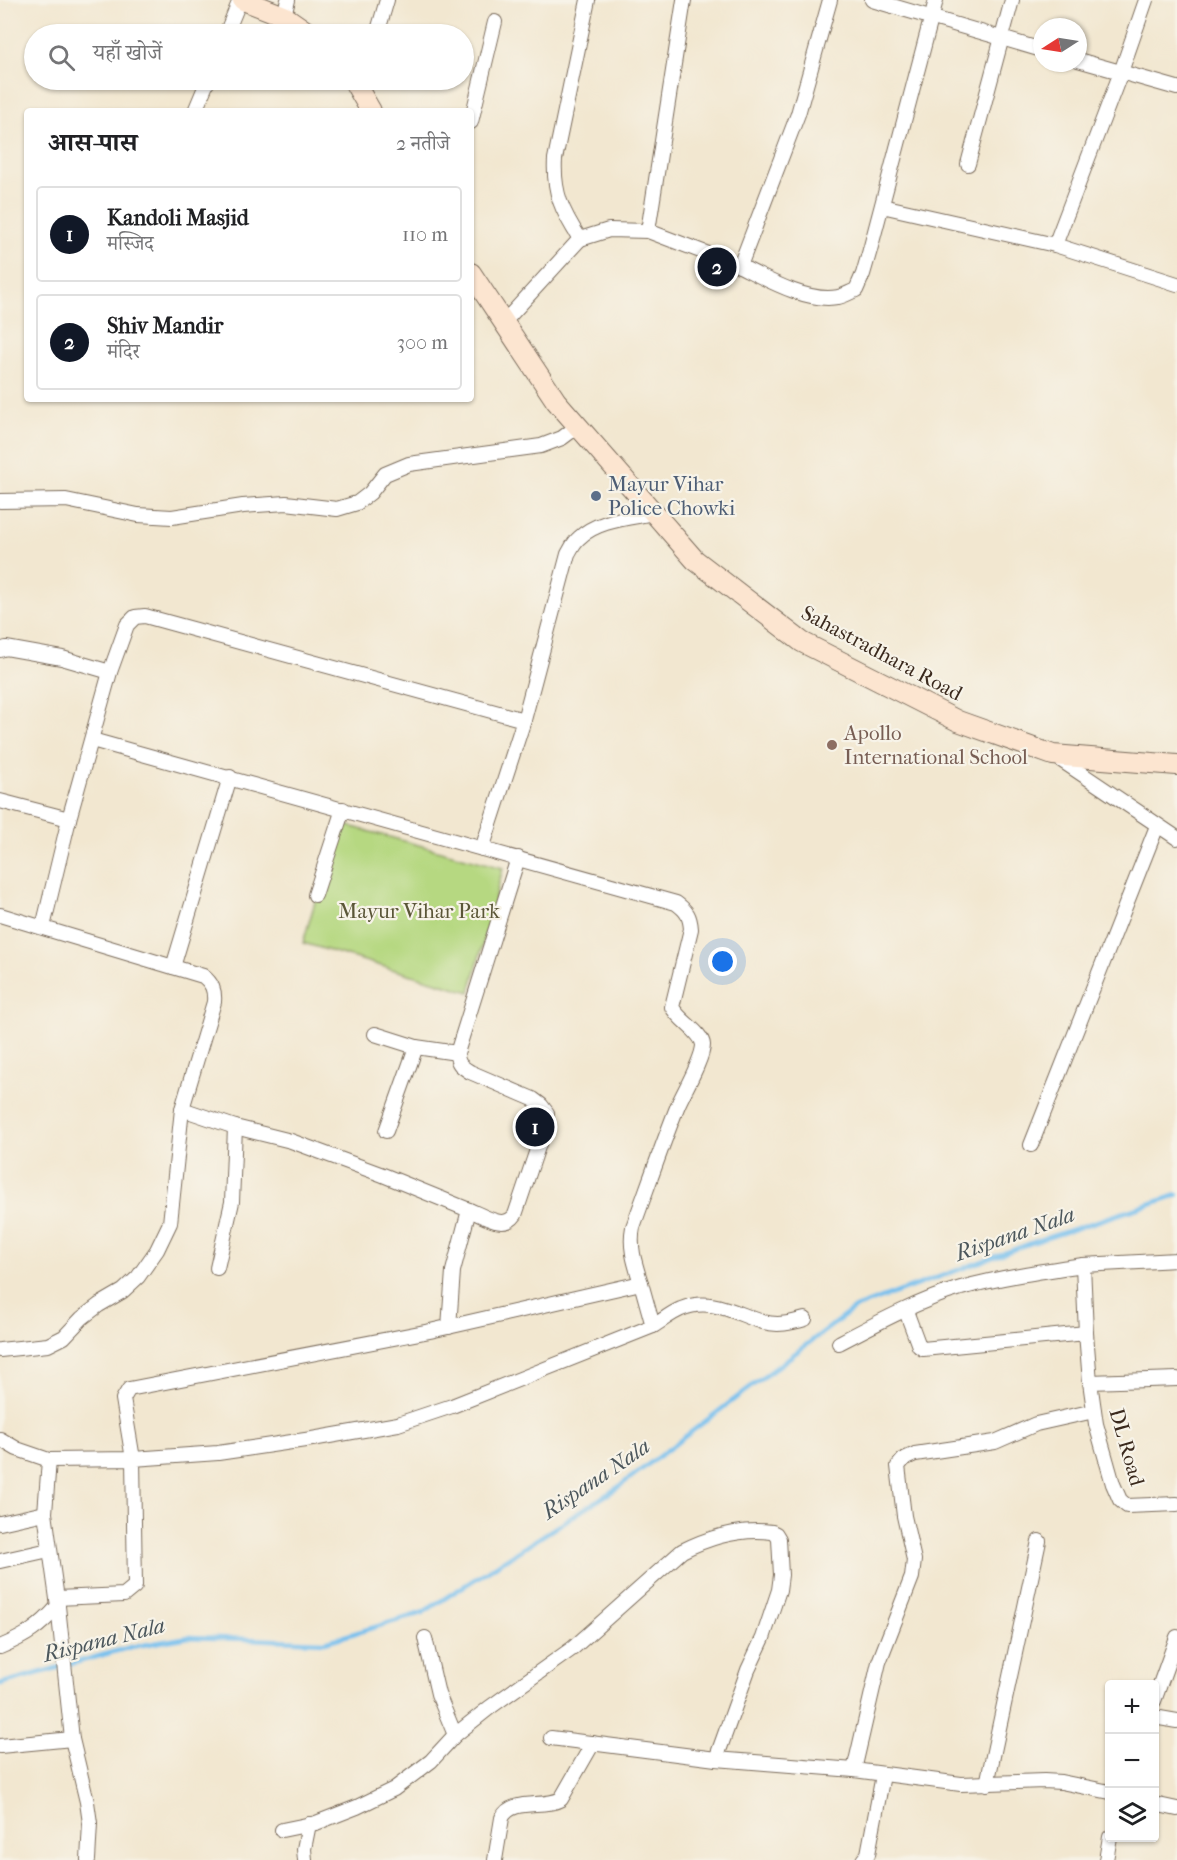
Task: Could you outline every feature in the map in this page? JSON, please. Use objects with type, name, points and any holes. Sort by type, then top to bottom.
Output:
[{"type":"main road","points":[[242,0],[286,8],[301,24]]},
{"type":"main road","points":[[362,90],[370,108]]},
{"type":"main road","name":"Sahastradhara Road","points":[[474,277],[556,401],[695,560],[802,642],[958,721],[1053,755],[1177,765]]},
{"type":"street","points":[[231,24],[242,0]]},
{"type":"street","points":[[380,24],[387,0]]},
{"type":"street","points":[[580,238],[564,214],[557,195],[554,177],[555,159],[588,0]]},
{"type":"street","points":[[648,231],[684,0]]},
{"type":"street","points":[[740,266],[798,114],[830,0]]},
{"type":"street","points":[[872,0],[1033,47]]},
{"type":"street","points":[[504,322],[580,238],[609,230],[648,231],[740,266],[774,283],[817,297],[839,297],[856,290],[864,274],[936,0]]},
{"type":"street","points":[[968,164],[1012,0]]},
{"type":"street","points":[[1055,245],[1146,0]]},
{"type":"street","points":[[474,110],[495,22]]},
{"type":"street","points":[[1087,63],[1177,88]]},
{"type":"street","points":[[196,108],[204,90]]},
{"type":"street","points":[[882,206],[1055,245],[1177,284]]},
{"type":"street","points":[[0,501],[66,500],[138,515],[172,517],[243,506],[286,503],[336,509],[357,503],[370,493],[385,474],[409,464],[541,446],[562,438],[578,426]]},
{"type":"street","points":[[482,849],[524,720],[568,554],[578,539],[589,531],[609,523],[654,513]]},
{"type":"street","points":[[43,927],[69,819],[110,672],[126,625],[135,617],[145,615],[524,720]]},
{"type":"street","points":[[0,650],[6,648],[62,658],[110,672]]},
{"type":"street","points":[[92,740],[676,903],[686,910],[690,917],[691,929],[672,1007],[677,1017],[699,1034],[703,1045],[678,1105],[631,1237],[633,1256],[653,1326]]},
{"type":"street","points":[[1053,755],[1177,838]]},
{"type":"street","points":[[172,967],[230,777]]},
{"type":"street","points":[[0,801],[69,819]]},
{"type":"street","points":[[315,895],[343,809]]},
{"type":"street","points":[[1031,1145],[1157,826]]},
{"type":"street","points":[[182,1109],[235,1127],[291,1141],[503,1223],[511,1221],[546,1123],[547,1113],[533,1100],[462,1067],[458,1064],[456,1053],[518,858]]},
{"type":"street","points":[[0,915],[203,976],[215,991],[214,1002],[182,1109],[170,1223],[157,1250],[138,1277],[123,1291],[82,1318],[64,1337],[40,1347],[0,1350]]},
{"type":"street","points":[[375,1034],[416,1047],[456,1053]]},
{"type":"street","points":[[386,1131],[416,1047]]},
{"type":"street","points":[[217,1268],[232,1202],[235,1127]]},
{"type":"street","points":[[449,1327],[453,1271],[469,1210]]},
{"type":"street","points":[[839,1343],[960,1288],[1083,1265],[1177,1260]]},
{"type":"street","name":"DL Road","points":[[1083,1265],[1090,1382],[1094,1411],[1113,1484],[1120,1500],[1127,1506],[1177,1504]]},
{"type":"street","points":[[0,1647],[26,1636],[58,1607],[124,1594],[135,1586],[133,1459],[123,1399],[129,1389],[449,1327],[641,1283]]},
{"type":"street","points":[[0,1439],[17,1449],[49,1460],[133,1459],[218,1453],[398,1424],[452,1406],[653,1326],[682,1308],[708,1304],[732,1309],[764,1322],[785,1324],[806,1319]]},
{"type":"street","points":[[906,1311],[919,1346],[923,1349],[1086,1333]]},
{"type":"street","points":[[1090,1382],[1177,1378]]},
{"type":"street","points":[[854,1770],[879,1662],[912,1577],[914,1560],[904,1516],[898,1466],[904,1459],[915,1454],[995,1442],[1036,1424],[1094,1411]]},
{"type":"street","points":[[49,1460],[45,1513],[72,1739],[90,1823],[88,1860]]},
{"type":"street","points":[[0,1523],[45,1513]]},
{"type":"street","points":[[282,1830],[309,1824],[357,1807],[394,1789],[431,1761],[455,1736],[518,1685],[573,1648],[682,1551],[703,1540],[733,1533],[761,1530],[772,1532],[778,1539],[781,1575],[779,1590],[716,1759]]},
{"type":"street","points":[[987,1784],[1039,1541]]},
{"type":"street","points":[[0,1561],[49,1550]]},
{"type":"street","points":[[1159,1689],[1177,1637]]},
{"type":"street","points":[[425,1638],[438,1694],[455,1736]]},
{"type":"street","points":[[1159,1718],[1177,1721]]},
{"type":"street","points":[[551,1738],[716,1759],[854,1770],[961,1784],[1044,1781],[1105,1791]]},
{"type":"street","points":[[0,1746],[72,1739]]},
{"type":"street","points":[[495,1860],[505,1812],[516,1806],[553,1804],[561,1799],[593,1743]]},
{"type":"street","points":[[863,1860],[868,1854],[884,1774]]},
{"type":"street","points":[[1159,1805],[1177,1809]]},
{"type":"street","points":[[305,1860],[304,1849],[309,1824]]},
{"type":"street","points":[[1106,1860],[1109,1842]]},
{"type":"green space","name":"Mayur Vihar Park","points":[[338,823],[503,868],[470,992],[303,943]]},
{"type":"waterway","name":"Rispana Nala","points":[[0,1684],[131,1647],[189,1637],[325,1642],[422,1613],[617,1488],[855,1308],[1034,1242],[1177,1195]]},
{"type":"place","name":"Shiv Mandir","points":[[717,267]]},
{"type":"place","name":"Mayur Vihar Police Chowki","points":[[596,496]]},
{"type":"place","name":"Apollo International School","points":[[832,745]]},
{"type":"place","name":"Kandoli Masjid","points":[[535,1127]]}]
